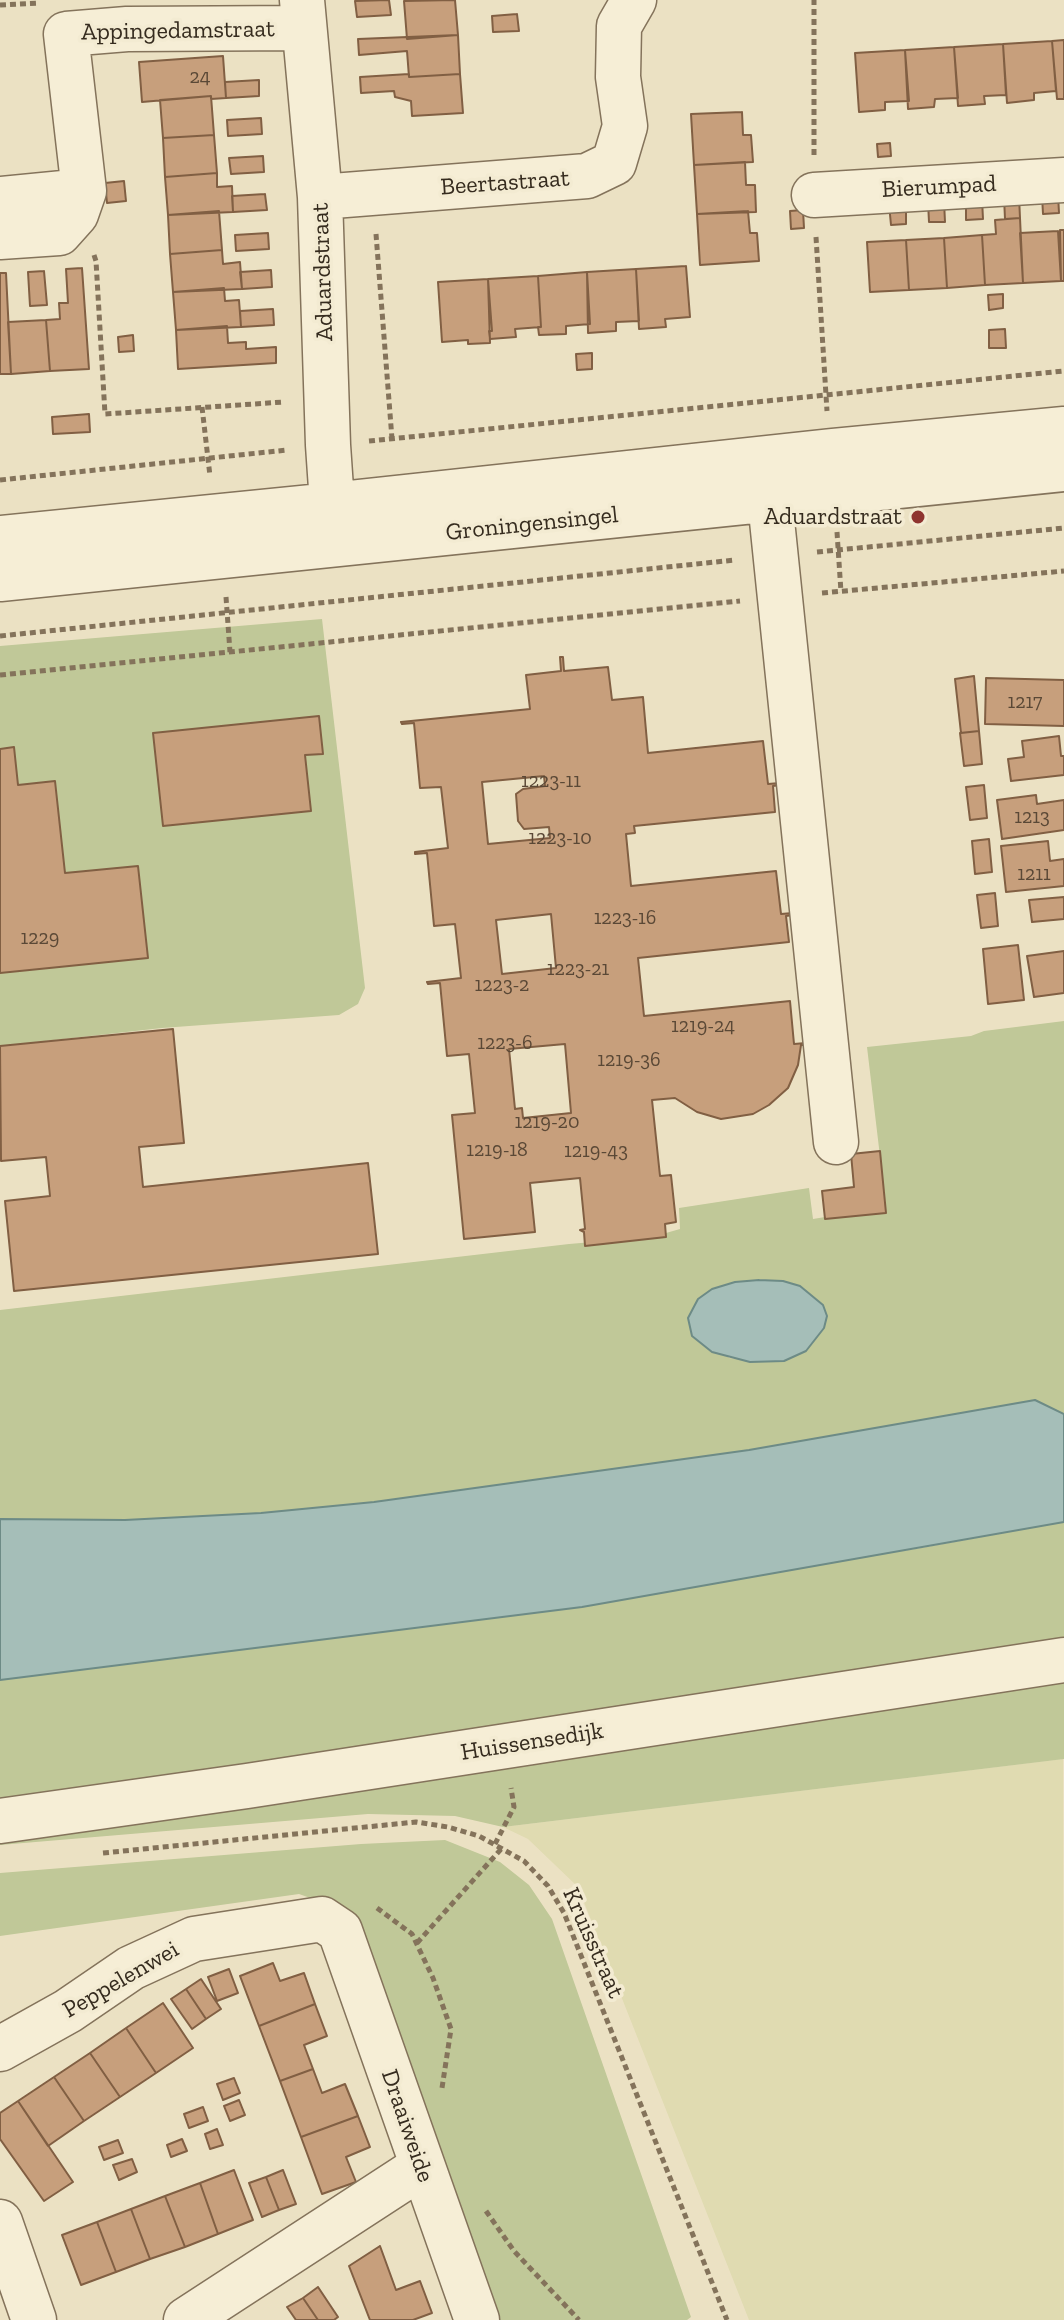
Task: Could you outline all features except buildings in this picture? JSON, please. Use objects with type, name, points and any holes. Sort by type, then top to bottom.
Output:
[{"type":"street","name":"Beertastraat","points":[[320,197],[587,176],[614,163],[625,126],[618,77],[619,26],[634,0]]},
{"type":"street","name":"Aduardstraat","points":[[303,14],[320,197],[328,445],[334,525]]},
{"type":"street","name":"Appingedamstraat","points":[[80,202],[66,34],[303,14]]},
{"type":"street","name":"Bierumpad","points":[[814,195],[1064,180]]},
{"type":"street","points":[[0,199],[80,202]]},
{"type":"street","points":[[0,237],[59,233],[80,202]]},
{"type":"street","name":"Groningensingel","points":[[0,579],[334,525],[768,479],[1064,429]]},
{"type":"street","name":"Groningensingel","points":[[768,479],[1064,469]]},
{"type":"street","points":[[768,479],[836,1142]]},
{"type":"street","name":"Groningensingel","points":[[0,538],[334,525]]},
{"type":"street","name":"Huissensedijk","points":[[0,1821],[1064,1660]]},
{"type":"street","name":"Peppelenwei","points":[[0,2049],[68,2011],[131,1968],[194,1939],[322,1919],[340,1931]]},
{"type":"street","name":"Draaiweide","points":[[340,1931],[477,2320]]},
{"type":"street","points":[[186,2320],[421,2167]]},
{"type":"street","points":[[0,2222],[34,2320]]},
{"type":"path","points":[[373,193],[392,439]]},
{"type":"path","points":[[80,202],[96,261],[105,414],[327,399]]},
{"type":"path","points":[[0,480],[1064,371]]},
{"type":"path","points":[[202,407],[207,459]]},
{"type":"path","points":[[0,675],[230,652],[778,576],[1064,528]]},
{"type":"path","points":[[0,636],[228,613],[778,576],[1064,571]]},
{"type":"path","points":[[228,613],[230,652]]},
{"type":"path","points":[[495,1844],[514,1807]]},
{"type":"path","name":"Kruisstraat","points":[[102,1853],[416,1822],[479,1836],[537,1873],[564,1913],[727,2320]]},
{"type":"path","points":[[417,1943],[502,1848]]},
{"type":"path","points":[[483,2206],[514,2251],[579,2320]]},
{"type":"shaded area","points":[[1063,1759],[1064,2320],[749,2320],[578,1887],[528,1839],[503,1827]]},
{"type":"green space","points":[[322,619],[365,988],[358,1004],[339,1015],[162,1028],[0,1046],[0,646]]},
{"type":"green space","points":[[1064,1021],[1064,1414],[1035,1400],[749,1450],[374,1502],[261,1513],[125,1520],[0,1519],[0,1310],[652,1237],[680,1229],[679,1208],[809,1188],[813,1219],[886,1207],[867,1047],[971,1036],[984,1031]],"holes":[[[735,1282],[793,1357],[770,1362],[729,1358],[698,1299],[712,1289]]]},
{"type":"green space","points":[[1064,1522],[1064,1649],[0,1808],[0,1680],[915,1549]]},
{"type":"green space","points":[[1064,1679],[1064,1759],[503,1827],[455,1816],[368,1814],[0,1845],[0,1832]]},
{"type":"green space","points":[[445,1840],[500,1862],[529,1885],[552,1919],[691,2317],[687,2320],[489,2320],[316,1900],[299,1894],[0,1936],[0,1873]]},
{"type":"water","points":[[783,1281],[800,1286],[823,1305],[827,1316],[824,1328],[806,1351],[784,1361],[750,1362],[712,1352],[692,1336],[688,1318],[698,1299],[712,1289],[735,1282]]},
{"type":"water","points":[[1035,1400],[1064,1414],[1064,1522],[582,1607],[0,1680],[0,1519],[125,1520],[261,1513],[374,1502],[749,1450]]},
{"type":"place","name":"Aduardstraat","points":[[918,517]]}]
